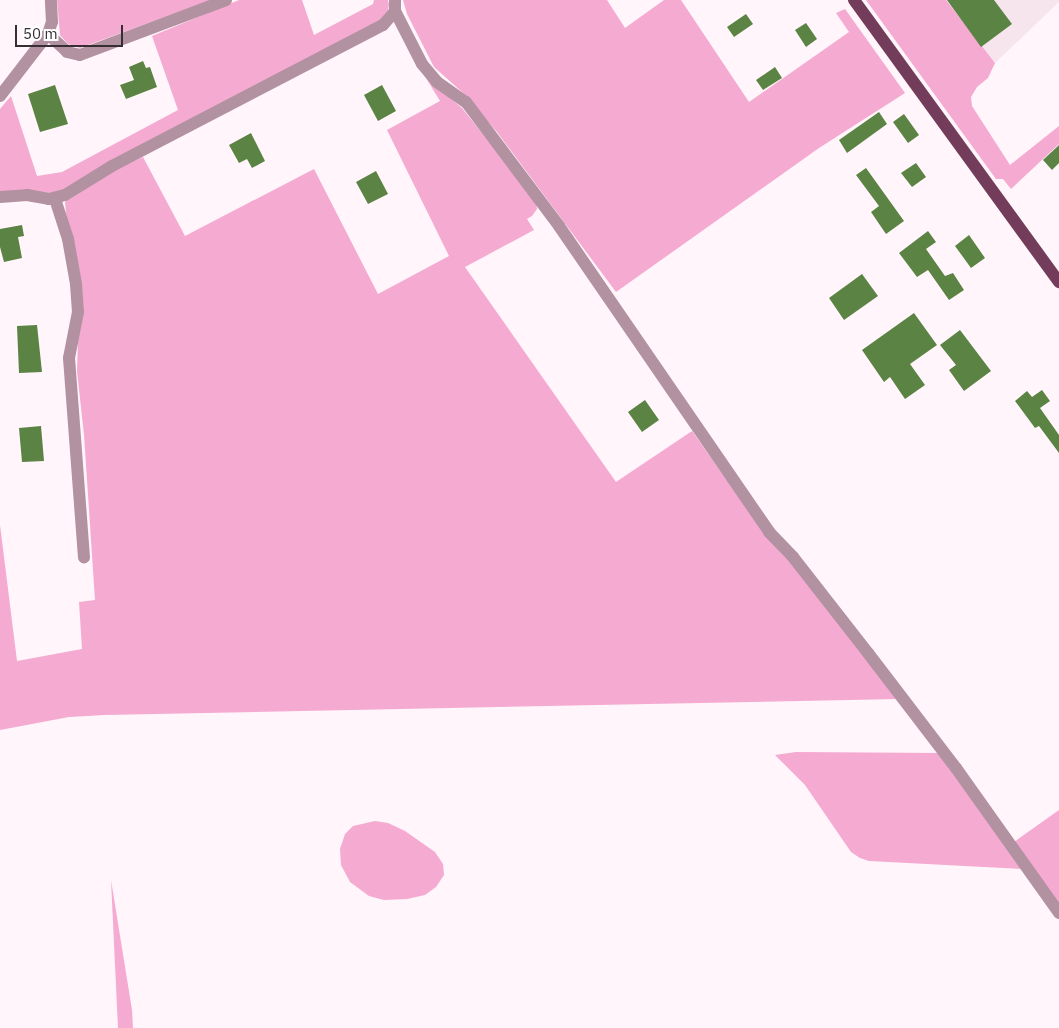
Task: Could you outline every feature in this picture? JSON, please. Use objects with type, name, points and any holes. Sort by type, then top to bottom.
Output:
[{"type":"main road","points":[[854,0],[1059,282]]},
{"type":"street","points":[[0,96],[48,34],[52,22],[51,0]]},
{"type":"street","points":[[48,34],[66,52],[80,55],[226,0]]},
{"type":"street","points":[[0,197],[27,195],[55,199],[78,188],[112,166],[383,25],[395,5]]},
{"type":"street","points":[[395,5],[422,64],[437,82],[466,102],[559,226],[769,532],[793,557],[868,652],[956,768],[1059,913]]},
{"type":"street","points":[[55,199],[68,239],[76,284],[78,312],[69,358],[84,557]]},
{"type":"shaded area","points":[[57,0],[211,0],[80,48],[68,44],[60,35]]},
{"type":"shaded area","points":[[239,0],[302,0],[314,35],[373,4],[374,0],[388,0],[389,5],[388,10],[377,23],[70,187],[54,193],[0,192],[0,109],[11,96],[37,176],[62,172],[178,110],[152,36]]},
{"type":"shaded area","points":[[403,0],[607,0],[625,28],[664,0],[681,0],[749,102],[849,32],[836,13],[845,9],[905,93],[819,148],[616,292],[497,132],[462,92],[434,67],[407,14]]},
{"type":"shaded area","points":[[866,0],[946,0],[995,63],[988,78],[977,87],[971,97],[972,106],[1010,165],[1059,126],[1059,144],[1011,189],[1003,179],[996,179]]},
{"type":"shaded area","points":[[946,0],[1059,0],[1059,2],[995,63]]},
{"type":"shaded area","points":[[426,78],[462,108],[536,201],[537,209],[527,219],[534,230],[465,267],[616,482],[692,431],[750,513],[788,556],[899,699],[104,715],[69,717],[0,730],[0,525],[17,661],[82,649],[79,602],[95,600],[84,435],[77,371],[78,339],[65,202],[111,171],[143,157],[185,236],[314,169],[378,294],[449,256],[387,130],[440,101]]},
{"type":"shaded area","points":[[796,752],[940,753],[1022,869],[869,861],[860,858],[851,852],[805,785],[775,755]]},
{"type":"shaded area","points":[[1059,810],[1059,907],[1014,842]]},
{"type":"shaded area","points":[[375,821],[388,823],[405,831],[435,852],[443,864],[444,875],[436,887],[425,895],[407,899],[384,900],[369,896],[350,882],[341,865],[340,849],[345,834],[353,826]]},
{"type":"shaded area","points":[[111,880],[132,1010],[133,1028],[118,1028]]},
{"type":"building","points":[[947,0],[994,0],[1012,24],[981,47]]},
{"type":"building","points":[[746,14],[753,24],[734,37],[727,27]]},
{"type":"building","points":[[806,23],[817,39],[806,47],[795,30]]},
{"type":"building","points":[[143,61],[146,68],[150,67],[157,87],[126,99],[120,85],[134,80],[129,67]]},
{"type":"building","points":[[775,67],[782,78],[763,90],[756,80]]},
{"type":"building","points":[[55,85],[68,124],[40,132],[28,94]]},
{"type":"building","points":[[382,85],[396,111],[378,121],[364,95]]},
{"type":"building","points":[[879,112],[887,124],[847,153],[839,140]]},
{"type":"building","points":[[904,114],[919,135],[908,143],[893,122]]},
{"type":"building","points":[[251,133],[265,161],[252,168],[247,159],[239,163],[229,145]]},
{"type":"building","points":[[1059,145],[1059,163],[1052,170],[1043,160]]},
{"type":"building","points":[[916,163],[926,177],[912,187],[901,173]]},
{"type":"building","points":[[866,168],[904,221],[886,234],[871,212],[879,206],[856,175]]},
{"type":"building","points":[[376,171],[388,194],[368,204],[356,182]]},
{"type":"building","points":[[22,225],[24,236],[18,237],[22,258],[4,262],[0,247],[0,229]]},
{"type":"building","points":[[928,231],[936,242],[926,249],[945,276],[953,273],[964,290],[949,300],[928,270],[917,277],[899,253]]},
{"type":"building","points":[[969,235],[985,258],[971,268],[955,246]]},
{"type":"building","points":[[862,274],[878,296],[844,320],[829,298]]},
{"type":"building","points":[[914,313],[937,345],[910,364],[925,385],[905,399],[890,377],[884,382],[862,350]]},
{"type":"building","points":[[37,325],[42,372],[19,373],[17,326]]},
{"type":"building","points":[[960,330],[991,371],[964,391],[949,370],[956,365],[940,345]]},
{"type":"building","points":[[1042,390],[1050,401],[1040,408],[1059,435],[1059,453],[1039,426],[1035,428],[1015,401],[1027,391],[1032,397]]},
{"type":"building","points":[[645,400],[659,420],[642,432],[628,412]]},
{"type":"building","points":[[41,426],[44,461],[22,462],[19,428]]}]
